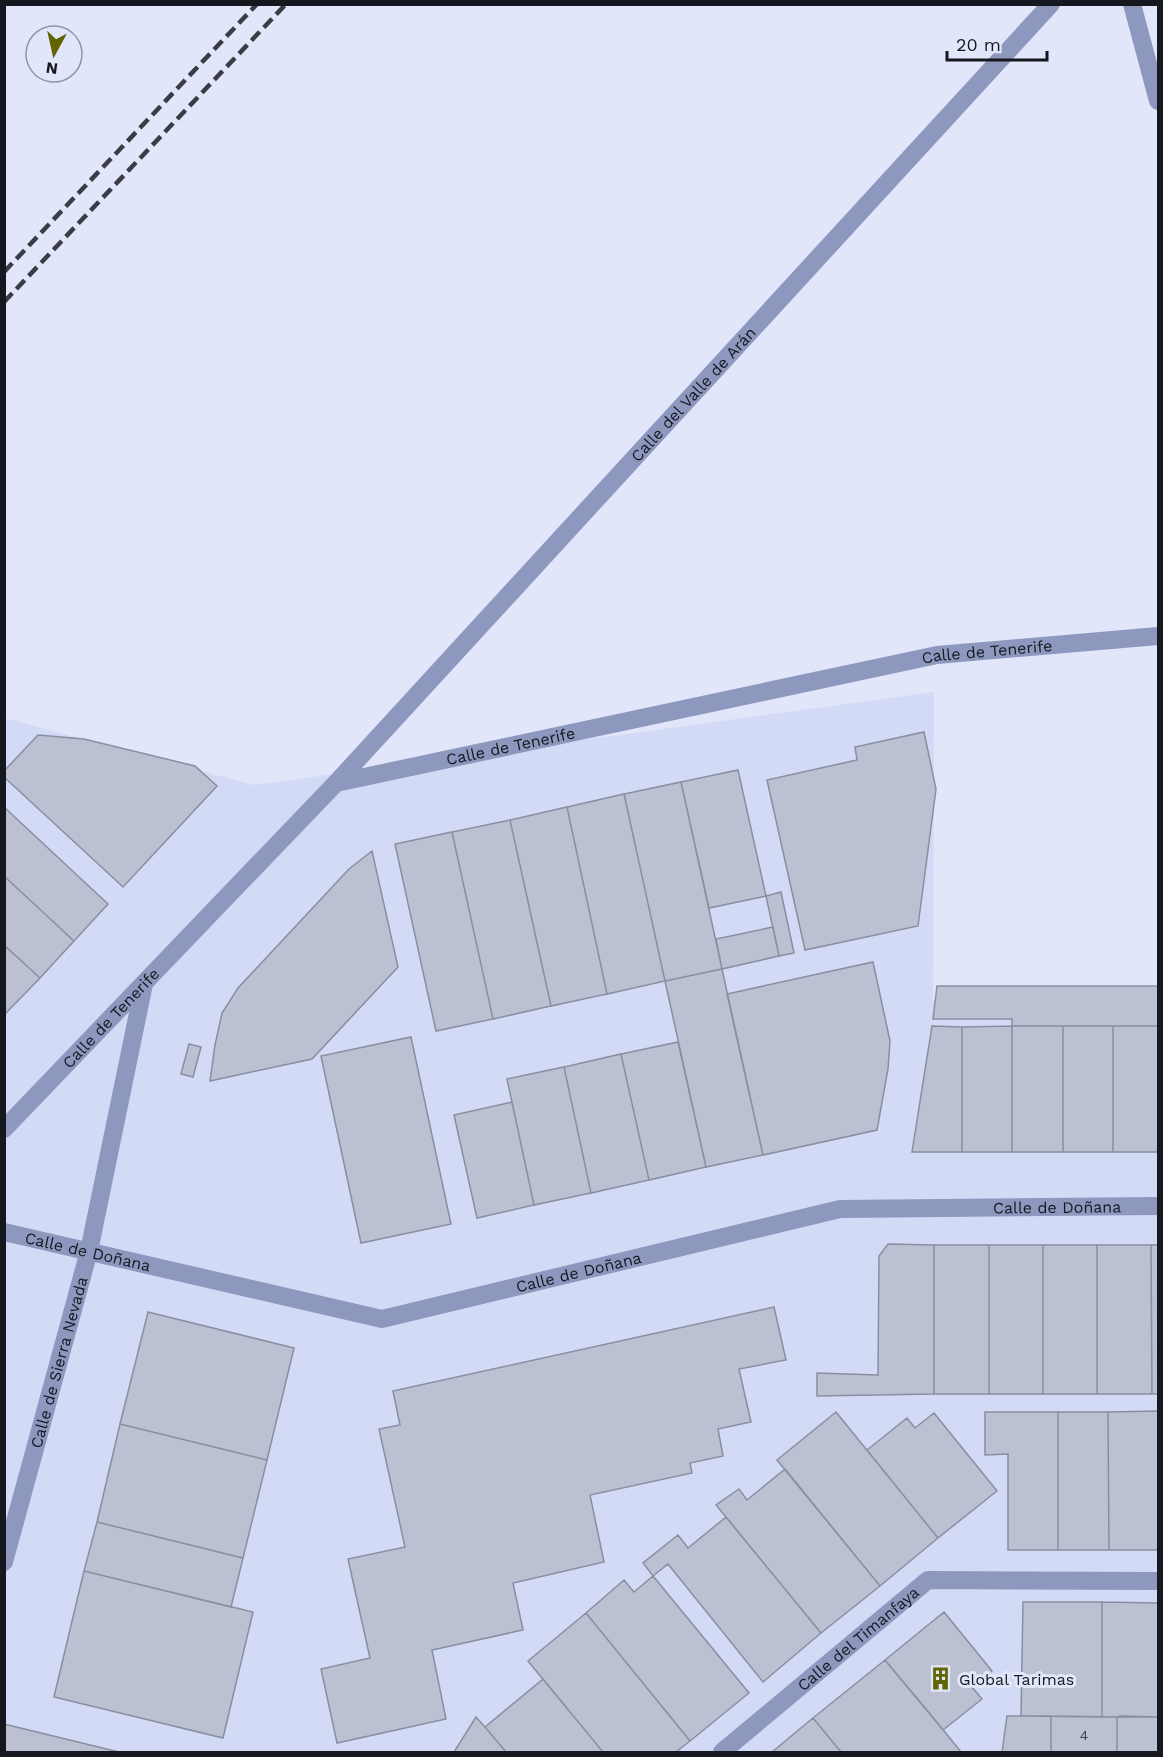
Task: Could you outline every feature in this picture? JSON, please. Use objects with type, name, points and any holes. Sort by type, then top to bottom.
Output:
[{"type":"street","name":"Calle del Valle de Arán","points":[[336,783],[1051,4]]},
{"type":"street","points":[[1132,4],[1158,101]]},
{"type":"street","name":"Calle de Tenerife","points":[[4,1130],[336,783],[937,655],[1158,636]]},
{"type":"street","name":"Calle de Sierra Nevada","points":[[4,1562],[89,1251],[144,984]]},
{"type":"street","name":"Calle de Doñana","points":[[4,1232],[382,1319],[840,1209],[1158,1206]]},
{"type":"street","name":"Calle del Timanfaya","points":[[722,1752],[928,1580],[1158,1581]]},
{"type":"shaded area","points":[[934,692],[933,1000],[1158,1008],[1158,1752],[5,1752],[4,718],[254,785]]},
{"type":"building","points":[[924,732],[936,789],[918,926],[805,950],[767,780],[857,760],[855,747]]},
{"type":"building","points":[[38,735],[84,739],[195,766],[217,786],[123,887],[4,777],[4,771]]},
{"type":"building","points":[[738,770],[766,896],[709,908],[681,782]]},
{"type":"building","points":[[681,782],[722,969],[665,981],[624,794]]},
{"type":"building","points":[[624,794],[665,981],[607,994],[567,807]]},
{"type":"building","points":[[4,807],[108,904],[74,941],[4,876]]},
{"type":"building","points":[[567,807],[607,994],[551,1006],[510,820]]},
{"type":"building","points":[[510,820],[551,1006],[493,1019],[452,832]]},
{"type":"building","points":[[452,832],[493,1019],[436,1031],[395,844]]},
{"type":"building","points":[[372,851],[398,967],[312,1059],[210,1081],[222,1013],[238,988],[349,869]]},
{"type":"building","points":[[4,876],[74,941],[40,978],[4,945]]},
{"type":"building","points":[[781,892],[794,953],[779,956],[766,896]]},
{"type":"building","points":[[773,927],[779,956],[722,969],[716,939]]},
{"type":"building","points":[[4,945],[40,978],[5,1014],[4,1014]]},
{"type":"building","points":[[873,962],[890,1041],[888,1069],[877,1130],[763,1155],[727,994]]},
{"type":"building","points":[[722,969],[763,1155],[706,1167],[665,981]]},
{"type":"building","points":[[937,986],[1158,986],[1158,1026],[1012,1026],[1012,1019],[933,1019]]},
{"type":"building","points":[[932,1026],[962,1027],[962,1152],[912,1152]]},
{"type":"building","points":[[1012,1026],[1063,1026],[1063,1152],[1012,1152]]},
{"type":"building","points":[[1012,1026],[1012,1152],[962,1152],[962,1027]]},
{"type":"building","points":[[1063,1026],[1113,1026],[1113,1152],[1063,1152]]},
{"type":"building","points":[[1113,1026],[1158,1026],[1158,1152],[1113,1152]]},
{"type":"building","points":[[411,1037],[451,1224],[361,1243],[321,1056]]},
{"type":"building","points":[[678,1042],[706,1167],[649,1180],[621,1054]]},
{"type":"building","points":[[189,1044],[201,1047],[193,1077],[181,1074]]},
{"type":"building","points":[[621,1054],[649,1180],[591,1193],[564,1067]]},
{"type":"building","points":[[564,1067],[591,1193],[534,1205],[507,1079]]},
{"type":"building","points":[[512,1102],[534,1205],[477,1218],[454,1115]]},
{"type":"building","points":[[888,1244],[934,1245],[934,1394],[817,1396],[817,1373],[878,1375],[879,1256]]},
{"type":"building","points":[[934,1245],[989,1245],[989,1394],[934,1394]]},
{"type":"building","points":[[989,1245],[1043,1245],[1043,1394],[989,1394]]},
{"type":"building","points":[[1043,1245],[1097,1245],[1097,1394],[1043,1394]]},
{"type":"building","points":[[1097,1245],[1151,1245],[1152,1394],[1097,1394]]},
{"type":"building","points":[[1151,1245],[1158,1245],[1158,1394],[1152,1394]]},
{"type":"building","points":[[774,1307],[786,1360],[739,1369],[751,1422],[718,1429],[723,1456],[690,1463],[692,1473],[590,1495],[604,1562],[513,1583],[523,1630],[432,1650],[446,1719],[337,1743],[321,1669],[370,1658],[348,1559],[405,1547],[379,1429],[400,1425],[393,1391]]},
{"type":"building","points":[[148,1312],[294,1348],[267,1460],[120,1424]]},
{"type":"building","points":[[1158,1411],[1158,1550],[1109,1550],[1108,1412]]},
{"type":"building","points":[[836,1412],[938,1538],[880,1586],[777,1460]]},
{"type":"building","points":[[985,1412],[1058,1412],[1058,1550],[1008,1550],[1008,1454],[985,1455]]},
{"type":"building","points":[[1058,1412],[1108,1412],[1109,1550],[1058,1550]]},
{"type":"building","points":[[934,1413],[997,1491],[938,1538],[867,1450],[907,1418],[915,1428]]},
{"type":"building","points":[[120,1424],[267,1460],[243,1558],[97,1522]]},
{"type":"building","points":[[785,1469],[880,1586],[821,1633],[716,1505],[739,1489],[747,1500]]},
{"type":"building","points":[[726,1517],[821,1633],[763,1682],[668,1564],[653,1576],[643,1563],[678,1535],[688,1548]]},
{"type":"building","points":[[97,1522],[243,1558],[231,1607],[84,1571]]},
{"type":"building","points":[[84,1571],[253,1612],[223,1738],[54,1697]]},
{"type":"building","points":[[653,1576],[749,1693],[690,1741],[586,1613],[624,1580],[634,1592]]},
{"type":"building","points":[[1023,1602],[1102,1602],[1102,1717],[1021,1716]]},
{"type":"building","points":[[1102,1602],[1158,1603],[1158,1717],[1102,1717]]},
{"type":"building","name":"Global Tarimas","points":[[944,1612],[992,1671],[972,1687],[982,1699],[943,1730],[885,1660]]},
{"type":"building","points":[[586,1613],[690,1741],[676,1752],[603,1752],[528,1661]]},
{"type":"building","points":[[885,1660],[961,1752],[841,1752],[813,1718]]},
{"type":"building","points":[[543,1679],[603,1752],[506,1752],[485,1727]]},
{"type":"building","points":[[1007,1716],[1051,1716],[1051,1752],[1002,1752]]},
{"type":"building","points":[[1051,1716],[1117,1717],[1117,1752],[1051,1752]]},
{"type":"building","points":[[476,1717],[485,1727],[506,1752],[454,1752]]},
{"type":"building","points":[[1117,1717],[1158,1717],[1158,1752],[1117,1752]]},
{"type":"building","points":[[813,1718],[841,1752],[772,1752]]},
{"type":"building","points":[[4,1724],[119,1752],[4,1752]]},
{"type":"railway","points":[[4,272],[257,4]]},
{"type":"railway","points":[[4,302],[286,4]]},
{"type":"place","name":"Global Tarimas","points":[[941,1679]]}]
